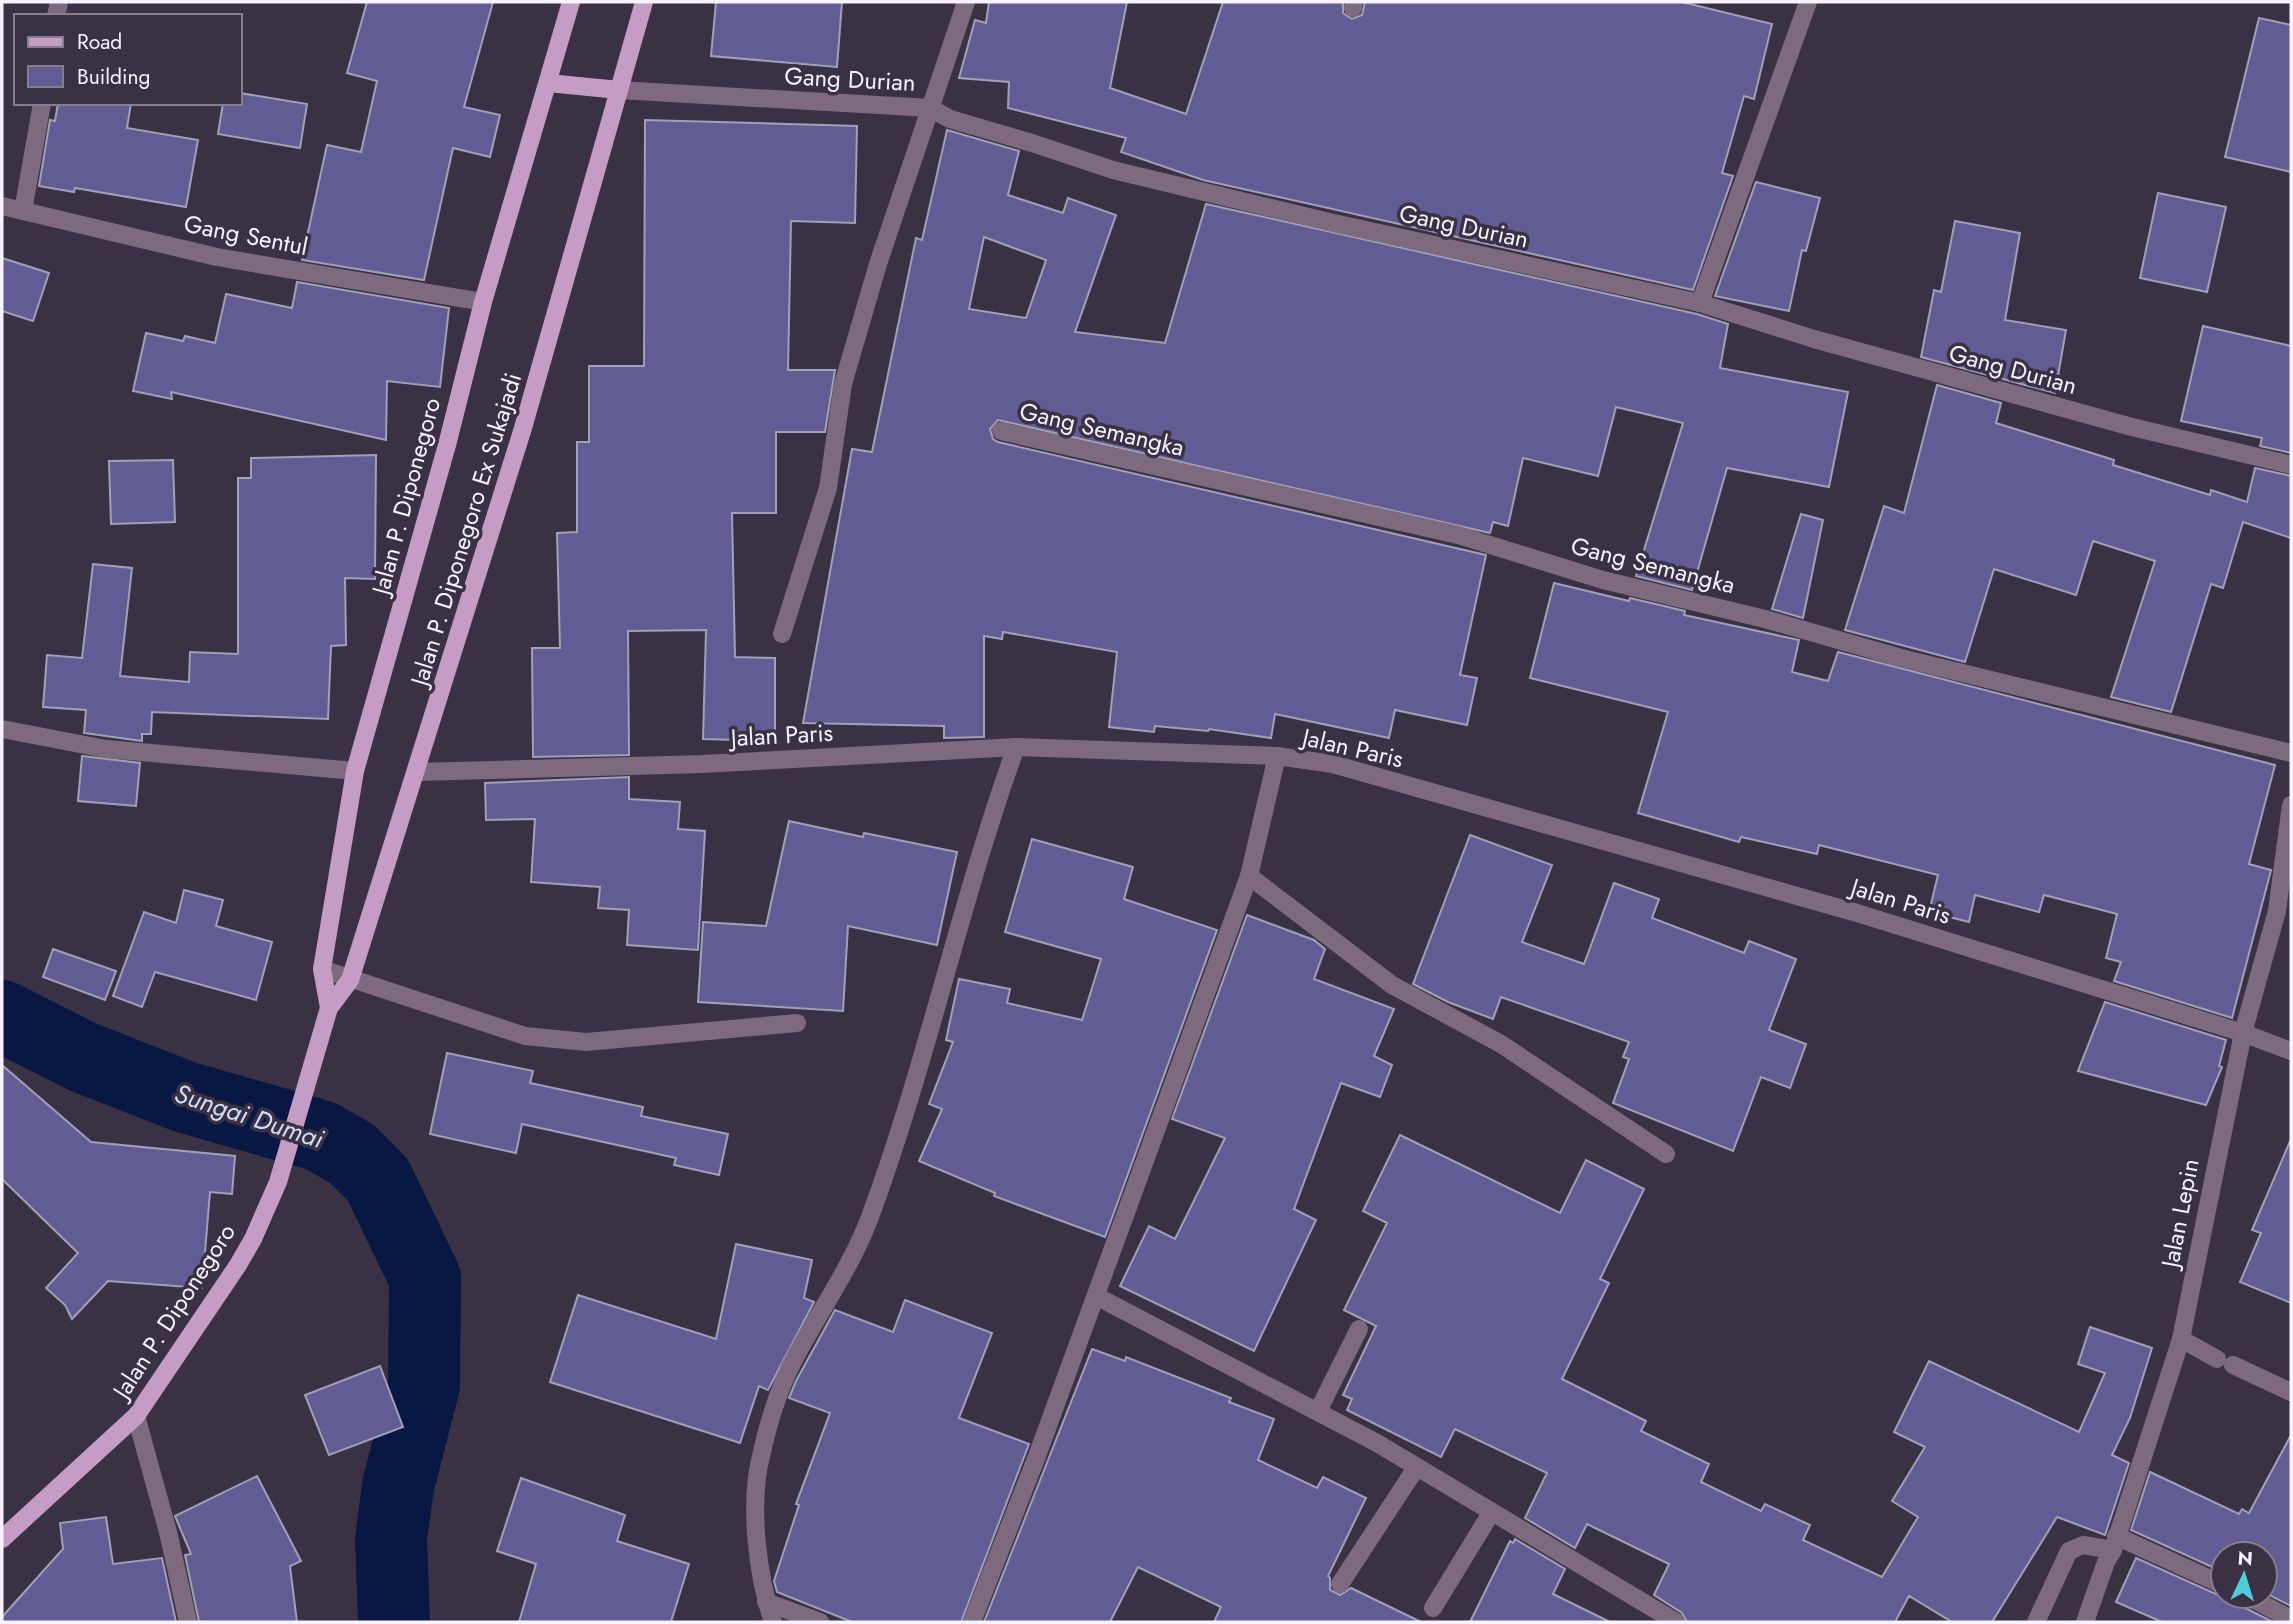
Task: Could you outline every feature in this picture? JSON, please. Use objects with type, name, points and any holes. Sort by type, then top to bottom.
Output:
[{"type":"main road","name":"Jalan P. Diponegoro","points":[[329,1008],[322,969],[355,771],[447,445],[483,302],[572,2]]},
{"type":"main road","name":"Jalan P. Diponegoro Ex Sukajadi","points":[[311,1061],[329,1008],[350,979],[417,772],[523,428],[644,2]]},
{"type":"main road","points":[[548,83],[619,90]]},
{"type":"main road","name":"Jalan P. Diponegoro","points":[[2,1539],[136,1416],[253,1240],[278,1182],[311,1061]]},
{"type":"street","points":[[782,634],[828,488],[844,384],[878,264],[966,2]]},
{"type":"street","points":[[1700,303],[1808,2]]},
{"type":"street","name":"Gang Durian","points":[[619,90],[930,108],[950,119],[1113,170],[1338,224],[1700,303],[1893,361],[2132,427],[2291,465]]},
{"type":"street","points":[[23,211],[42,105]]},
{"type":"street","name":"Gang Sentul","points":[[2,206],[217,257],[483,302]]},
{"type":"street","name":"Gang Semangka","points":[[1001,431],[1458,535],[1603,580],[1765,619],[1901,658],[2291,753]]},
{"type":"street","points":[[2,729],[106,749],[355,771]]},
{"type":"street","points":[[773,1622],[766,1602],[754,1497],[776,1399],[797,1353],[856,1253],[893,1153],[994,808],[1016,747]]},
{"type":"street","name":"Jalan Paris","points":[[417,772],[702,764],[1016,747],[1277,756],[1333,764],[1857,913],[2243,1033],[2291,1051]]},
{"type":"street","points":[[972,1622],[1096,1296],[1250,876],[1277,756]]},
{"type":"street","name":"Jalan Lepin","points":[[2085,1622],[2115,1543],[2181,1339],[2243,1033],[2277,911],[2291,805]]},
{"type":"street","points":[[1250,876],[1392,985],[1501,1044],[1666,1154]]},
{"type":"street","points":[[322,969],[525,1036],[586,1042],[797,1023]]},
{"type":"street","points":[[1096,1296],[1318,1411],[1676,1622]]},
{"type":"street","points":[[1318,1411],[1359,1329]]},
{"type":"street","points":[[2181,1339],[2291,1392]]},
{"type":"street","points":[[136,1416],[168,1532],[188,1622]]},
{"type":"street","points":[[1340,1584],[1416,1468]]},
{"type":"street","points":[[1433,1608],[1492,1513]]},
{"type":"street","points":[[2036,1622],[2070,1551],[2083,1545],[2115,1543],[2209,1580]]},
{"type":"street","points":[[766,1602],[820,1622]]},
{"type":"street","points":[[2274,1610],[2291,1619]]},
{"type":"building","points":[[367,2],[493,2],[464,107],[500,115],[490,157],[453,148],[424,280],[302,260],[327,145],[361,152],[377,81],[347,73]]},
{"type":"building","points":[[716,2],[842,2],[837,67],[711,56]]},
{"type":"building","points":[[989,2],[1127,2],[1110,88],[1186,114],[1223,2],[1343,2],[1343,13],[1352,19],[1362,15],[1365,2],[1682,2],[1772,24],[1754,99],[1744,96],[1722,173],[1733,176],[1693,290],[1203,180],[1121,152],[1126,138],[1008,108],[1009,82],[959,78],[975,20],[986,23]]},
{"type":"building","points":[[2259,18],[2291,25],[2291,172],[2225,157]]},
{"type":"building","points":[[242,93],[307,104],[300,148],[218,134],[223,105],[242,105]]},
{"type":"building","points":[[58,105],[131,105],[127,128],[198,140],[186,207],[75,188],[74,192],[39,186],[50,120],[55,121]]},
{"type":"building","points":[[645,120],[857,126],[855,223],[791,221],[788,370],[835,370],[825,432],[776,432],[776,513],[732,513],[735,657],[775,658],[775,741],[703,739],[706,630],[628,631],[629,755],[533,757],[532,648],[560,648],[557,533],[577,532],[577,442],[589,442],[589,366],[644,366]]},
{"type":"building","points":[[947,130],[1019,151],[1008,195],[1063,213],[1068,198],[1116,215],[1075,332],[1165,343],[1206,204],[1697,314],[1728,324],[1720,368],[1848,392],[1829,487],[1727,468],[1692,590],[1636,576],[1683,423],[1616,407],[1598,476],[1523,458],[1508,526],[1493,522],[1490,533],[998,420],[990,429],[993,439],[998,442],[1486,555],[1460,675],[1477,678],[1467,725],[1395,710],[1389,738],[1275,714],[1271,738],[1209,729],[1155,726],[1154,732],[1109,727],[1117,652],[1003,632],[1002,639],[984,636],[984,737],[944,738],[944,726],[803,723],[852,449],[872,452],[916,238],[922,240]],"holes":[[[984,237],[1046,260],[1026,318],[969,309]]]},
{"type":"building","points":[[1756,182],[1820,198],[1806,251],[1802,250],[1789,311],[1715,296]]},
{"type":"building","points":[[2158,193],[2226,207],[2207,292],[2140,278]]},
{"type":"building","points":[[1955,221],[2020,233],[2005,320],[2066,330],[2055,393],[1921,357],[1934,290],[1941,292]]},
{"type":"building","points":[[2,258],[49,273],[33,321],[2,311]]},
{"type":"building","points":[[297,282],[449,308],[440,387],[387,381],[386,440],[171,392],[172,399],[133,391],[146,333],[183,341],[185,336],[215,343],[226,294],[292,308]]},
{"type":"building","points":[[2203,326],[2291,346],[2291,453],[2260,446],[2262,438],[2181,421]]},
{"type":"building","points":[[1937,385],[2001,403],[1996,423],[2114,460],[2113,465],[2210,495],[2211,490],[2247,502],[2255,468],[2291,476],[2291,538],[2243,522],[2223,588],[2211,584],[2171,712],[2111,697],[2155,561],[2093,541],[2076,595],[1994,569],[1965,662],[1845,630],[1884,506],[1904,513]]},
{"type":"building","points":[[376,455],[375,579],[345,578],[346,645],[331,646],[328,719],[152,712],[151,734],[142,734],[142,741],[84,733],[86,710],[43,707],[47,655],[82,658],[93,564],[132,568],[120,676],[189,682],[190,652],[238,654],[238,478],[251,478],[251,458]]},
{"type":"building","points":[[173,460],[175,522],[111,524],[109,461]]},
{"type":"building","points":[[1801,514],[1823,520],[1803,618],[1772,609]]},
{"type":"building","points":[[1554,583],[1629,601],[1630,598],[1685,611],[1684,615],[1799,640],[1792,672],[1828,681],[1838,652],[2275,765],[2249,864],[2271,870],[2232,1018],[2114,981],[2121,962],[2106,958],[2117,914],[2044,895],[2039,912],[1975,895],[1969,922],[1929,912],[1938,875],[1819,845],[1817,854],[1741,837],[1739,842],[1638,813],[1668,712],[1530,678]]},
{"type":"building","points":[[82,756],[140,763],[136,806],[78,801]]},
{"type":"building","points":[[629,777],[629,799],[680,802],[678,829],[705,831],[698,950],[627,945],[629,910],[598,908],[600,887],[531,882],[535,819],[486,820],[485,783]]},
{"type":"building","points":[[789,821],[863,837],[864,833],[957,852],[937,945],[848,926],[843,1011],[698,1002],[703,922],[766,926]]},
{"type":"building","points":[[1470,835],[1552,865],[1522,942],[1584,964],[1614,883],[1659,899],[1652,918],[1744,953],[1749,941],[1796,959],[1769,1030],[1806,1044],[1790,1088],[1761,1077],[1733,1151],[1613,1103],[1629,1059],[1623,1057],[1629,1042],[1501,997],[1493,1019],[1448,1002],[1413,984]]},
{"type":"building","points":[[1032,839],[1133,867],[1124,899],[1217,930],[1105,1237],[994,1196],[995,1193],[919,1161],[942,1109],[929,1104],[953,1042],[946,1040],[959,979],[1010,989],[1007,1003],[1082,1020],[1101,959],[1005,932]]},
{"type":"building","points":[[184,890],[223,900],[216,926],[272,942],[256,1000],[155,972],[142,1007],[113,996],[144,912],[176,923]]},
{"type":"building","points":[[1247,915],[1314,940],[1325,949],[1314,979],[1394,1009],[1374,1056],[1392,1065],[1380,1097],[1341,1083],[1294,1209],[1316,1220],[1254,1351],[1120,1286],[1149,1226],[1175,1239],[1225,1138],[1172,1119]]},
{"type":"building","points":[[53,949],[116,971],[105,1000],[43,977]]},
{"type":"building","points":[[2105,1002],[2226,1040],[2219,1066],[2222,1067],[2206,1105],[2078,1071]]},
{"type":"building","points":[[447,1053],[533,1071],[530,1083],[643,1107],[641,1116],[728,1134],[719,1175],[674,1165],[676,1158],[522,1124],[516,1153],[430,1134]]},
{"type":"building","points":[[2,1065],[91,1142],[235,1156],[232,1194],[210,1192],[202,1288],[108,1281],[72,1319],[65,1305],[46,1288],[78,1253],[2,1179]]},
{"type":"building","points":[[1400,1135],[1560,1213],[1586,1160],[1644,1189],[1600,1279],[1609,1283],[1562,1379],[1646,1421],[1641,1431],[1709,1464],[1701,1482],[1761,1511],[1765,1504],[1810,1525],[1803,1540],[1882,1577],[1918,1517],[1892,1501],[1925,1447],[1894,1432],[1929,1361],[2079,1432],[2105,1373],[2078,1364],[2090,1327],[2152,1348],[2130,1418],[2112,1455],[2129,1463],[2105,1535],[2057,1517],[1992,1622],[1952,1622],[1909,1596],[1895,1622],[1687,1622],[1682,1613],[1654,1595],[1669,1564],[1587,1524],[1575,1548],[1525,1518],[1547,1473],[1455,1429],[1441,1457],[1347,1410],[1352,1399],[1343,1395],[1376,1326],[1344,1310],[1387,1223],[1363,1211]]},
{"type":"building","points":[[2291,1139],[2291,1303],[2240,1282],[2261,1233],[2252,1230]]},
{"type":"building","points":[[736,1244],[812,1260],[804,1298],[814,1302],[768,1390],[759,1386],[740,1443],[550,1382],[578,1295],[716,1339]]},
{"type":"building","points":[[905,1300],[992,1333],[959,1418],[1029,1444],[961,1622],[852,1622],[777,1592],[774,1581],[799,1505],[796,1504],[830,1413],[789,1398],[796,1381],[835,1310],[893,1332]]},
{"type":"building","points":[[1092,1349],[1125,1361],[1126,1357],[1231,1398],[1229,1402],[1274,1419],[1258,1460],[1317,1488],[1323,1477],[1366,1498],[1328,1576],[1330,1590],[1340,1595],[1351,1588],[1421,1622],[1214,1622],[1221,1607],[1138,1567],[1110,1622],[984,1622]]},
{"type":"building","points":[[380,1366],[403,1427],[329,1455],[305,1395]]},
{"type":"building","points":[[2291,1435],[2291,1606],[2279,1600],[2279,1540],[2209,1540],[2209,1566],[2131,1530],[2150,1472],[2239,1514],[2242,1509],[2249,1513]]},
{"type":"building","points":[[257,1476],[301,1561],[290,1566],[297,1622],[199,1622],[185,1555],[191,1554],[175,1516]]},
{"type":"building","points":[[521,1478],[625,1515],[617,1541],[689,1564],[671,1622],[519,1622],[536,1564],[497,1551]]},
{"type":"building","points":[[106,1517],[113,1564],[162,1558],[176,1622],[2,1622],[2,1617],[63,1549],[60,1523]]},
{"type":"building","points":[[1515,1539],[1565,1569],[1553,1594],[1610,1622],[1470,1622],[1510,1541],[1513,1543]]},
{"type":"building","points":[[2136,1558],[2209,1591],[2209,1610],[2249,1610],[2273,1622],[2162,1622],[2116,1602]]},
{"type":"waterway","name":"Sungai Dumai","points":[[2,1016],[83,1057],[185,1097],[321,1136],[352,1154],[378,1180],[425,1278],[424,1385],[398,1486],[391,1539],[394,1622]]}]
